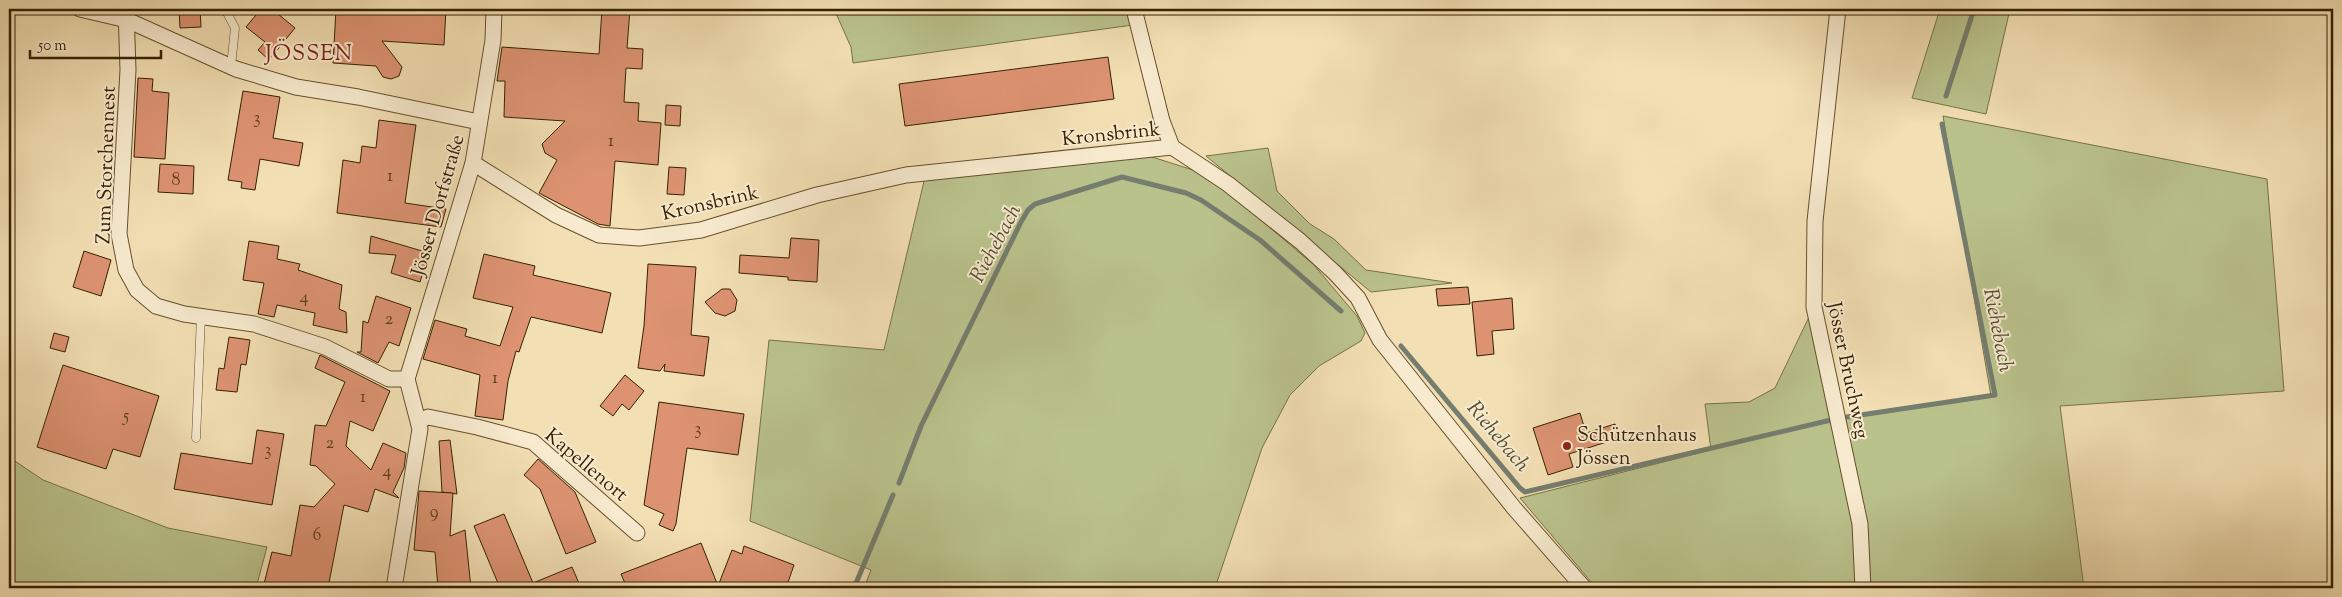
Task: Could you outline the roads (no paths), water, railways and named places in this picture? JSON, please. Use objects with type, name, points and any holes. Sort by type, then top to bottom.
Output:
[{"type":"street","points":[[80,9],[126,14],[231,66],[296,86],[479,122]]},
{"type":"street","name":"Jösser Dorfstraße","points":[[407,379],[473,163],[493,40],[494,9]]},
{"type":"street","points":[[1134,9],[1162,121],[1172,147]]},
{"type":"street","name":"Jösser Bruchweg","points":[[1838,9],[1814,221],[1814,307],[1860,524],[1863,588]]},
{"type":"street","name":"Zum Storchennest","points":[[126,14],[128,70],[119,234],[126,270],[137,290],[156,306],[201,316],[254,324],[325,347],[389,379],[407,379]]},
{"type":"street","name":"Kronsbrink","points":[[473,163],[556,215],[599,235],[639,238],[701,230],[817,195],[906,175],[1172,147],[1228,184],[1300,241],[1335,273],[1358,298],[1380,340],[1514,508],[1584,588]]},
{"type":"street","points":[[394,588],[420,429],[407,379]]},
{"type":"street","name":"Kapellenort","points":[[419,421],[428,418],[477,427],[532,442],[637,533]]},
{"type":"lane","points":[[225,9],[235,28],[231,66]]},
{"type":"lane","points":[[196,438],[201,316]]},
{"type":"waterway","name":"Riehebach","points":[[1946,96],[1974,9]]},
{"type":"waterway","name":"Riehebach","points":[[1847,417],[1995,395],[1942,124]]},
{"type":"waterway","name":"Riehebach","points":[[899,483],[921,426],[1021,222],[1028,210],[1035,204],[1122,177],[1186,193],[1201,200],[1260,240],[1341,311]]},
{"type":"waterway","name":"Riehebach","points":[[1401,346],[1525,492],[1831,420]]},
{"type":"waterway","name":"Riehebach","points":[[854,588],[893,495]]},
{"type":"place","name":"Schützenhaus Jössen","points":[[1567,446]]},
{"type":"district","name":"JÖSSEN","points":[[309,52]]}]
